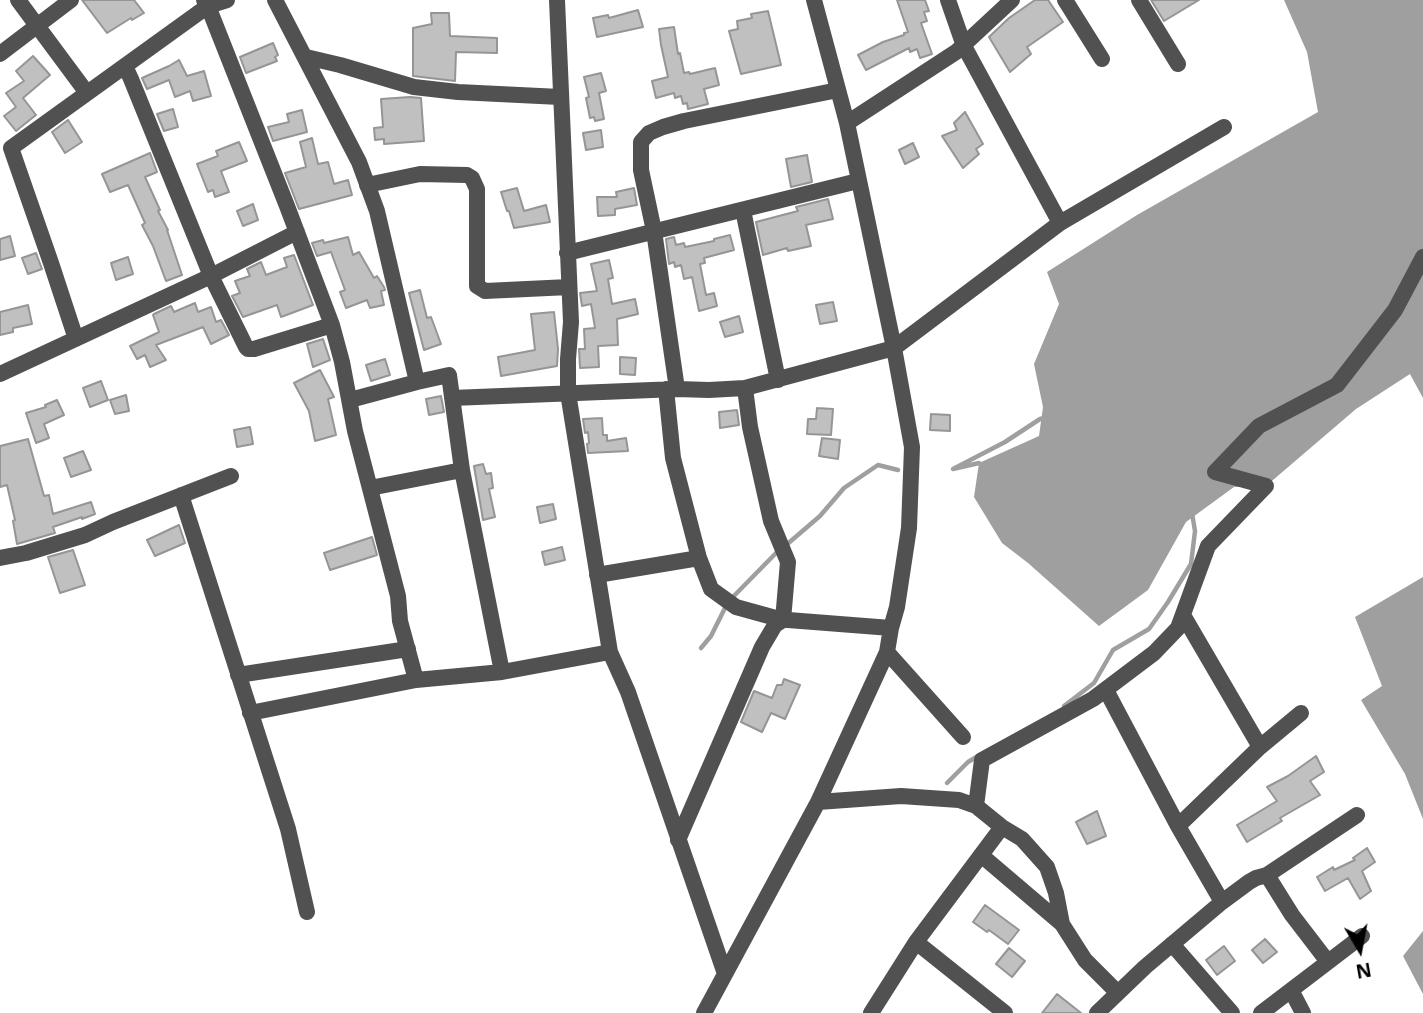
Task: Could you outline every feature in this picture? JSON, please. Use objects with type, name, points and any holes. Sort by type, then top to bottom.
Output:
[{"type":"street","points":[[18,0],[87,93]]},
{"type":"street","points":[[0,54],[71,0]]},
{"type":"street","points":[[76,339],[51,263],[5,147],[125,66],[206,3],[227,0]]},
{"type":"street","points":[[275,0],[359,162],[377,211],[417,382]]},
{"type":"street","points":[[557,0],[571,322],[568,393],[610,652],[628,692],[725,974]]},
{"type":"street","points":[[704,1013],[818,802],[887,652],[909,528],[912,447],[847,123],[814,0]]},
{"type":"street","points":[[948,0],[964,46],[1060,223]]},
{"type":"street","points":[[847,123],[964,46],[1012,0]]},
{"type":"street","points":[[1065,0],[1102,59]]},
{"type":"street","points":[[1139,0],[1178,64]]},
{"type":"street","points":[[206,3],[332,325],[416,680]]},
{"type":"street","points":[[306,57],[414,87],[561,97]]},
{"type":"street","points":[[125,66],[211,276],[248,349],[332,325]]},
{"type":"street","points":[[838,90],[663,127],[649,133],[641,142],[641,170],[654,231],[671,389],[673,458],[699,558],[711,589],[736,607],[783,620],[891,628]]},
{"type":"street","points":[[452,398],[745,388],[894,348],[1060,223],[1224,127]]},
{"type":"street","points":[[367,185],[420,174],[467,175],[472,178],[477,189],[477,286],[485,291],[569,287]]},
{"type":"street","points":[[567,253],[858,181]]},
{"type":"street","points":[[743,210],[778,380]]},
{"type":"street","points":[[0,374],[211,276],[297,232]]},
{"type":"street","points":[[976,806],[982,760],[1093,699],[1154,653],[1178,628],[1208,546],[1266,486],[1214,471],[1259,426],[1337,385],[1395,310],[1423,257]]},
{"type":"street","points":[[350,400],[449,375],[462,470],[502,672]]},
{"type":"street","points":[[745,388],[750,427],[771,521],[788,562],[783,620]]},
{"type":"street","points":[[370,488],[462,470]]},
{"type":"street","points":[[0,558],[85,535],[231,476]]},
{"type":"street","points":[[181,495],[288,829],[307,912]]},
{"type":"street","points":[[597,575],[699,558]]},
{"type":"street","points":[[1183,615],[1260,747]]},
{"type":"street","points":[[678,841],[762,647],[775,625],[783,620]]},
{"type":"street","points":[[238,675],[408,649]]},
{"type":"street","points":[[250,713],[416,680],[502,672],[610,652]]},
{"type":"street","points":[[887,652],[963,737]]},
{"type":"street","points":[[1106,690],[1178,826],[1222,902]]},
{"type":"street","points":[[1178,826],[1260,747],[1301,713]]},
{"type":"street","points":[[818,802],[901,796],[959,800],[976,806],[1022,839],[1047,866],[1062,924]]},
{"type":"street","points":[[1097,1013],[1117,992],[1222,902],[1249,882],[1267,875],[1357,815]]},
{"type":"street","points":[[871,1013],[916,942],[1002,827]]},
{"type":"street","points":[[981,855],[1062,924],[1085,960],[1117,992]]},
{"type":"street","points":[[1267,875],[1292,915],[1328,962]]},
{"type":"street","points":[[1261,1013],[1362,936]]},
{"type":"street","points":[[916,942],[1005,1013]]},
{"type":"street","points":[[1172,944],[1232,1013]]},
{"type":"street","points":[[1291,990],[1303,1013]]},
{"type":"shaded area","points":[[1284,0],[1423,0],[1423,398],[1410,374],[1356,409],[1266,486],[1234,487],[1186,522],[1148,590],[1099,626],[1002,543],[974,497],[979,463],[1039,436],[1043,407],[1034,364],[1059,304],[1047,272],[1137,215],[1318,112],[1307,52]]},
{"type":"shaded area","points":[[1423,577],[1423,819],[1405,774],[1361,700],[1382,686],[1355,617]]},
{"type":"shaded area","points":[[1423,931],[1423,994],[1403,956]]},
{"type":"building","points":[[82,0],[134,0],[144,13],[107,33]]},
{"type":"building","points":[[897,0],[925,0],[929,11],[924,12],[927,21],[921,23],[932,54],[920,58],[917,49],[910,52],[909,48],[866,70],[858,55],[908,32]]},
{"type":"building","points":[[1035,0],[1048,0],[1063,22],[1027,47],[1031,54],[1010,72],[989,37],[1009,18]]},
{"type":"building","points":[[1151,0],[1199,0],[1164,21]]},
{"type":"building","points":[[638,10],[643,27],[597,37],[593,18],[608,15],[609,18]]},
{"type":"building","points":[[768,11],[781,65],[741,74],[729,31],[738,29],[737,21],[752,18],[751,14]]},
{"type":"building","points":[[431,13],[449,13],[450,36],[497,38],[497,53],[456,52],[455,81],[413,76],[413,28],[432,24]]},
{"type":"building","points":[[674,27],[684,73],[715,68],[719,85],[704,89],[708,104],[688,109],[681,96],[675,98],[674,93],[656,98],[652,81],[668,77],[659,29]]},
{"type":"building","points":[[273,43],[278,55],[275,57],[277,61],[246,73],[240,57]]},
{"type":"building","points":[[33,56],[50,75],[23,98],[36,115],[16,131],[4,116],[16,107],[6,93],[24,81],[16,71]]},
{"type":"building","points":[[179,60],[187,76],[204,71],[211,96],[193,101],[190,91],[175,97],[169,80],[147,89],[142,78]]},
{"type":"building","points":[[601,73],[606,91],[599,93],[604,119],[595,121],[594,117],[590,118],[584,77]]},
{"type":"building","points":[[421,98],[424,141],[384,144],[384,139],[375,140],[374,128],[383,127],[381,99]]},
{"type":"building","points":[[173,109],[178,127],[164,131],[157,114]]},
{"type":"building","points":[[302,110],[307,132],[273,141],[268,127],[289,122],[287,114]]},
{"type":"building","points":[[965,112],[983,144],[976,149],[979,154],[963,168],[942,136],[957,130],[954,123]]},
{"type":"building","points":[[68,120],[82,142],[65,153],[52,132]]},
{"type":"building","points":[[601,130],[603,147],[586,150],[583,133]]},
{"type":"building","points":[[312,138],[318,164],[328,162],[334,184],[348,180],[352,195],[299,209],[285,173],[306,167],[300,142]]},
{"type":"building","points":[[239,142],[247,161],[221,171],[229,192],[215,197],[213,190],[208,192],[197,164],[218,156],[216,151]]},
{"type":"building","points":[[913,143],[919,157],[905,164],[899,150]]},
{"type":"building","points":[[150,153],[157,172],[145,177],[168,230],[182,275],[166,281],[128,185],[110,192],[102,174]]},
{"type":"building","points":[[807,155],[812,182],[791,187],[786,159]]},
{"type":"building","points":[[517,188],[524,211],[546,205],[550,222],[514,228],[501,192]]},
{"type":"building","points":[[634,188],[637,205],[615,209],[615,215],[598,216],[597,197],[617,197],[616,192]]},
{"type":"building","points":[[828,199],[833,219],[806,225],[811,246],[788,251],[787,248],[763,255],[756,222],[798,211],[796,207]]},
{"type":"building","points":[[253,204],[258,220],[243,226],[237,211]]},
{"type":"building","points":[[730,235],[734,250],[704,258],[705,263],[700,264],[706,295],[714,293],[717,306],[699,311],[692,277],[684,279],[681,265],[675,267],[674,262],[669,264],[666,239],[674,237],[676,245],[684,243],[685,247]]},
{"type":"building","points":[[10,236],[15,256],[0,260],[0,239]]},
{"type":"building","points":[[348,237],[353,255],[359,252],[374,278],[377,276],[384,287],[385,290],[381,291],[384,305],[370,308],[367,300],[346,308],[340,292],[345,290],[331,252],[317,256],[312,243]]},
{"type":"building","points":[[36,253],[42,269],[28,274],[22,258]]},
{"type":"building","points":[[294,255],[313,305],[281,317],[277,305],[243,317],[232,296],[240,293],[235,281],[250,276],[247,269],[261,262],[266,275],[287,267],[284,258]]},
{"type":"building","points":[[128,257],[133,274],[116,280],[111,263]]},
{"type":"building","points":[[609,260],[613,278],[608,279],[612,304],[635,299],[638,314],[617,319],[618,345],[598,346],[599,367],[580,368],[579,349],[585,349],[584,329],[595,328],[591,304],[582,306],[580,293],[597,291],[591,264]]},
{"type":"building","points":[[420,290],[427,318],[431,317],[441,344],[424,350],[409,293]]},
{"type":"building","points":[[833,302],[837,321],[820,324],[816,305]]},
{"type":"building","points":[[195,303],[198,312],[211,307],[216,322],[221,320],[229,335],[211,344],[203,327],[156,345],[166,360],[150,367],[145,355],[137,359],[130,346],[159,332],[154,314],[171,306],[174,312]]},
{"type":"building","points":[[28,305],[32,324],[13,328],[13,332],[0,335],[0,312]]},
{"type":"building","points":[[554,312],[557,366],[501,376],[498,357],[535,350],[531,314]]},
{"type":"building","points":[[739,316],[743,332],[725,337],[720,322]]},
{"type":"building","points":[[323,339],[330,360],[313,367],[307,344]]},
{"type":"building","points":[[620,357],[636,358],[635,375],[620,374]]},
{"type":"building","points":[[385,359],[390,375],[371,381],[366,365]]},
{"type":"building","points":[[320,370],[334,397],[328,399],[336,435],[315,441],[309,411],[294,383]]},
{"type":"building","points":[[101,381],[108,400],[90,407],[83,388]]},
{"type":"building","points":[[126,395],[129,411],[115,414],[110,400]]},
{"type":"building","points":[[441,396],[444,412],[429,415],[426,399]]},
{"type":"building","points":[[57,400],[64,415],[44,424],[49,438],[36,443],[26,413],[46,407],[45,405]]},
{"type":"building","points":[[817,408],[833,409],[831,435],[807,434],[808,419],[816,419]]},
{"type":"building","points":[[737,410],[739,425],[720,428],[719,412]]},
{"type":"building","points":[[931,414],[950,415],[950,431],[930,430]]},
{"type":"building","points":[[602,418],[603,435],[607,435],[607,441],[626,438],[628,451],[588,453],[588,432],[585,433],[583,419]]},
{"type":"building","points":[[250,427],[253,444],[237,447],[234,430]]},
{"type":"building","points":[[822,438],[840,440],[838,459],[819,456]]},
{"type":"building","points":[[28,439],[44,496],[49,495],[53,514],[91,502],[95,514],[53,527],[55,533],[17,544],[7,485],[0,487],[0,446]]},
{"type":"building","points":[[83,451],[91,470],[71,477],[64,458]]},
{"type":"building","points":[[483,464],[486,474],[491,473],[493,488],[489,489],[495,517],[483,520],[474,466]]},
{"type":"building","points":[[553,504],[556,519],[540,523],[537,507]]},
{"type":"building","points":[[179,525],[185,543],[155,556],[147,540]]},
{"type":"building","points":[[372,537],[377,555],[330,570],[324,553]]},
{"type":"building","points":[[562,547],[565,560],[545,565],[542,552]]},
{"type":"building","points":[[73,550],[85,585],[60,593],[48,557]]},
{"type":"building","points":[[784,679],[800,685],[785,719],[771,713],[762,732],[741,722],[754,691],[772,698],[777,685],[782,685]]},
{"type":"building","points":[[1316,756],[1324,772],[1310,781],[1320,795],[1280,818],[1282,821],[1247,842],[1237,825],[1277,801],[1267,787]]},
{"type":"building","points":[[1097,811],[1106,836],[1087,844],[1076,822]]},
{"type":"building","points":[[1367,848],[1375,862],[1362,871],[1371,891],[1360,899],[1348,878],[1325,891],[1317,877],[1333,867],[1334,870],[1355,860],[1353,858]]},
{"type":"building","points":[[985,905],[1019,930],[1008,944],[973,922]]},
{"type":"building","points":[[1265,939],[1277,952],[1263,963],[1252,950]]},
{"type":"building","points":[[1224,946],[1235,961],[1217,975],[1206,960]]},
{"type":"building","points":[[1009,948],[1025,961],[1012,977],[996,964]]},
{"type":"building","points":[[1057,994],[1081,1013],[1042,1013]]},
{"type":"waterway","points":[[979,463],[953,469],[1044,418]]},
{"type":"waterway","points":[[785,546],[820,516],[844,488],[878,465],[898,470]]},
{"type":"waterway","points":[[1064,706],[1094,683],[1113,650],[1149,629],[1168,602],[1191,564],[1195,531],[1192,513]]},
{"type":"waterway","points":[[701,648],[711,636],[728,602],[778,551]]},
{"type":"waterway","points":[[947,783],[978,756]]}]
